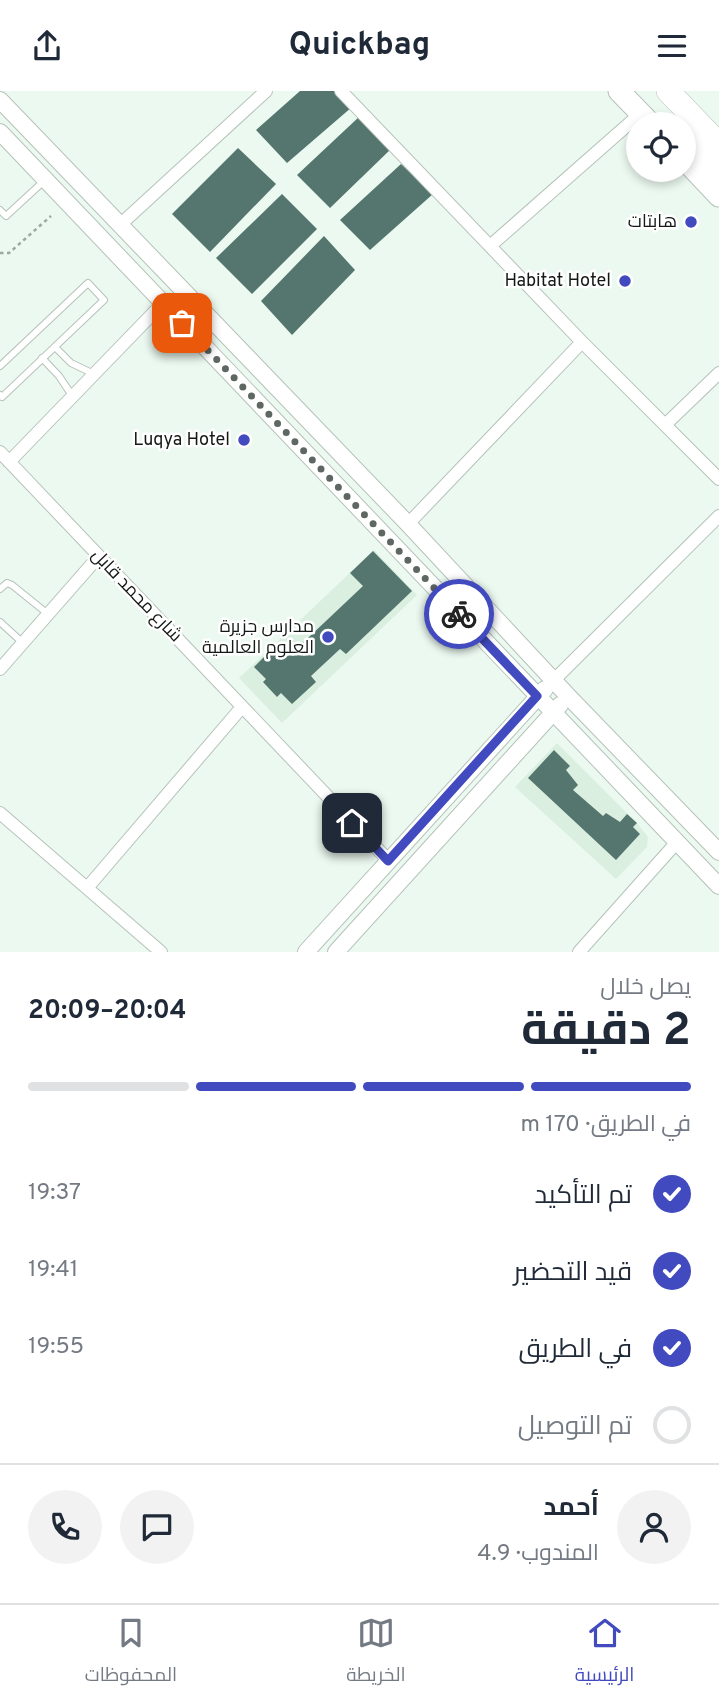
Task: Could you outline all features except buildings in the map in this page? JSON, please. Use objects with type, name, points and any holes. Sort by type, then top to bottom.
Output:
[{"type":"highway","points":[[654,91],[671,112]]},
{"type":"highway","points":[[668,91],[719,144]]},
{"type":"highway","points":[[696,143],[719,174]]},
{"type":"main road","points":[[619,91],[638,112]]},
{"type":"main road","points":[[696,172],[719,196]]},
{"type":"street","points":[[121,224],[266,91]]},
{"type":"street","points":[[341,91],[582,342],[719,479]]},
{"type":"street","points":[[0,100],[719,852]]},
{"type":"street","points":[[0,132],[719,886]]},
{"type":"street","points":[[490,246],[626,135]]},
{"type":"street","points":[[5,457],[73,397],[163,303]]},
{"type":"street","points":[[408,524],[582,342]]},
{"type":"street","points":[[665,425],[719,373]]},
{"type":"street","points":[[278,423],[295,406]]},
{"type":"street","name":"شارع محمد قابل","points":[[5,457],[388,861]]},
{"type":"street","points":[[306,952],[537,696],[719,516]]},
{"type":"street","points":[[0,669],[99,556]]},
{"type":"street","points":[[336,952],[569,697]]},
{"type":"street","points":[[86,888],[242,707]]},
{"type":"street","points":[[0,813],[161,952]]},
{"type":"street","points":[[579,952],[677,842]]},
{"type":"lane","points":[[0,210],[6,216],[46,180]]},
{"type":"lane","points":[[0,366],[88,283],[104,300],[2,397],[0,395]]},
{"type":"lane","points":[[55,347],[71,363],[94,374]]},
{"type":"lane","points":[[43,358],[73,397]]},
{"type":"lane","points":[[0,589],[7,583],[12,585],[48,614]]},
{"type":"lane","points":[[0,622],[23,643]]},
{"type":"path","points":[[0,253],[9,253],[51,216]]},
{"type":"shaded area","name":"مدارس جزيرة العلوم العالمية","points":[[374,550],[417,595],[282,723],[239,678]]},
{"type":"shaded area","points":[[557,743],[648,837],[647,847],[616,879],[515,787]]},
{"type":"way so far","points":[[182,323],[459,614]]},
{"type":"place","name":"هابتات","points":[[691,222]]},
{"type":"place","name":"Habitat Hotel","points":[[625,281]]},
{"type":"place","name":"Luqya Hotel","points":[[244,440]]},
{"type":"place","name":"مدارس جزيرة العلوم العالمية","points":[[328,637]]},
{"type":"route","points":[[352,823],[388,861],[537,696],[459,614]]}]
